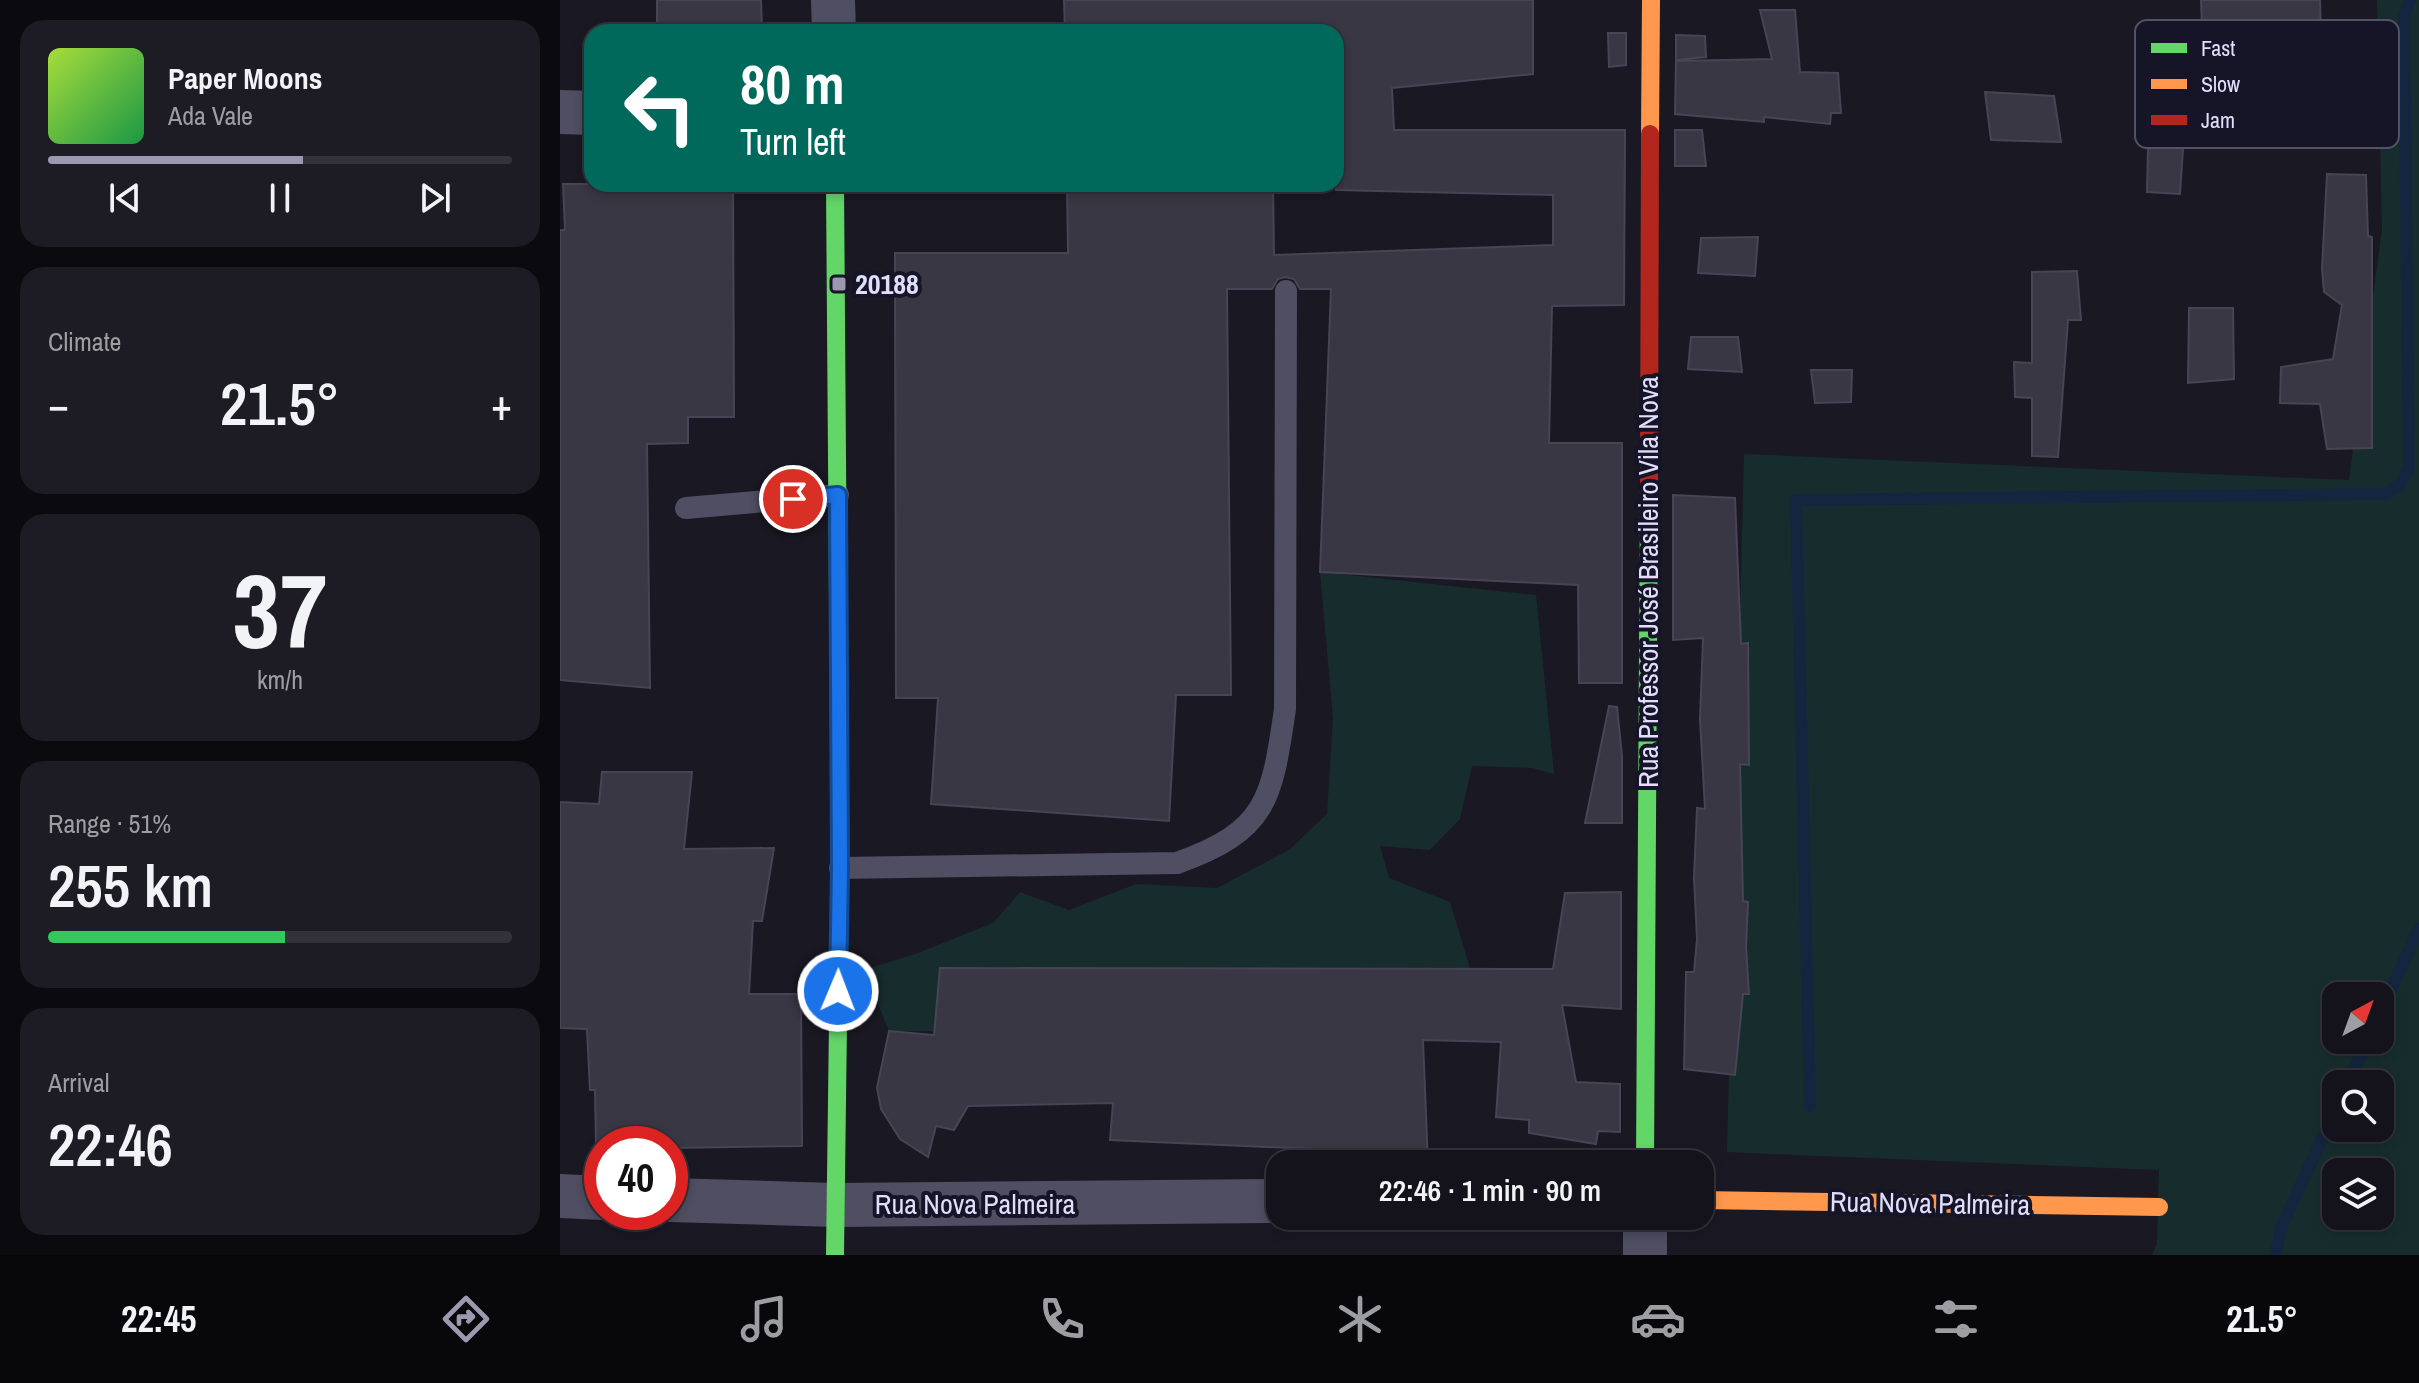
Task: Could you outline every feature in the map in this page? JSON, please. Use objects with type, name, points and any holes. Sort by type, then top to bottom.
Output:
[{"type":"street","points":[[833,0],[834,24]]},
{"type":"street","name":"Rua Professor José Brasileiro Vila Nova","points":[[1645,1150],[1651,0]]},
{"type":"street","points":[[560,112],[584,113]]},
{"type":"street","points":[[835,192],[840,868],[835,1255]]},
{"type":"street","points":[[560,1196],[584,1197]]},
{"type":"street","name":"Rua Nova Palmeira","points":[[1714,1200],[2159,1207]]},
{"type":"street","name":"Rua Nova Palmeira","points":[[688,1201],[835,1205],[1266,1201]]},
{"type":"street","points":[[1645,1230],[1645,1255]]},
{"type":"lane","points":[[840,868],[1177,863],[1211,851],[1238,834],[1265,804],[1278,758],[1285,709],[1286,291]]},
{"type":"lane","points":[[686,508],[838,495]]},
{"type":"green space","points":[[2377,0],[2419,0],[2419,1255],[2152,1255],[2157,1244],[2159,1170],[1727,1152],[1744,454],[2349,480],[2382,229],[2380,148],[2399,148],[2399,20],[2377,20]]},
{"type":"green space","points":[[1320,572],[1536,595],[1554,774],[1532,768],[1472,766],[1460,819],[1430,850],[1380,846],[1389,878],[1450,902],[1470,968],[940,968],[934,1031],[889,1031],[864,970],[918,953],[993,923],[1020,892],[1069,910],[1136,884],[1217,888],[1289,850],[1327,814],[1333,718]]},
{"type":"building","points":[[657,0],[761,0],[762,24],[657,24]]},
{"type":"building","points":[[1064,0],[1533,0],[1533,74],[1392,88],[1394,130],[1625,130],[1624,305],[1552,306],[1549,443],[1622,443],[1622,683],[1579,683],[1578,585],[1320,572],[1331,289],[1300,289],[1294,279],[1285,277],[1278,279],[1272,289],[1227,289],[1231,695],[1176,695],[1169,821],[931,804],[938,698],[896,698],[895,253],[1068,253],[1067,192],[1273,192],[1274,255],[1553,245],[1553,195],[1344,190],[1344,24],[1065,24]]},
{"type":"building","points":[[2201,0],[2320,0],[2321,20],[2202,20]]},
{"type":"building","points":[[1760,10],[1795,10],[1800,72],[1838,73],[1841,113],[1831,113],[1830,124],[1764,117],[1764,122],[1675,114],[1676,61],[1772,59]]},
{"type":"building","points":[[1608,33],[1626,33],[1626,65],[1609,67]]},
{"type":"building","points":[[1676,35],[1705,36],[1706,57],[1676,60]]},
{"type":"building","points":[[1985,92],[2054,96],[2061,142],[1991,140]]},
{"type":"building","points":[[1675,130],[1702,130],[1706,166],[1675,166]]},
{"type":"building","points":[[2148,148],[2183,148],[2180,194],[2147,192]]},
{"type":"building","points":[[2327,174],[2366,175],[2368,236],[2372,237],[2372,448],[2327,449],[2320,404],[2280,403],[2281,367],[2333,359],[2342,305],[2324,292],[2322,269]]},
{"type":"building","points":[[563,184],[584,184],[584,192],[733,192],[734,417],[688,417],[688,443],[647,444],[650,688],[560,680],[560,230],[565,230]]},
{"type":"building","points":[[1758,237],[1755,276],[1698,273],[1701,238]]},
{"type":"building","points":[[2077,271],[2081,320],[2068,320],[2058,457],[2032,456],[2032,398],[2015,397],[2014,362],[2032,363],[2032,272]]},
{"type":"building","points":[[2189,308],[2233,308],[2234,379],[2188,383]]},
{"type":"building","points":[[1691,337],[1738,337],[1742,372],[1688,369]]},
{"type":"building","points":[[1811,370],[1852,370],[1851,402],[1815,403]]},
{"type":"building","points":[[1673,495],[1735,498],[1741,644],[1748,643],[1749,765],[1740,764],[1743,901],[1748,902],[1746,947],[1749,994],[1743,994],[1735,1075],[1684,1069],[1686,972],[1694,972],[1697,939],[1694,878],[1697,808],[1705,809],[1700,719],[1703,638],[1673,640]]},
{"type":"building","points":[[1609,706],[1617,707],[1622,756],[1622,823],[1585,823]]},
{"type":"building","points":[[602,772],[692,772],[684,849],[774,848],[762,921],[753,921],[749,994],[801,994],[802,1146],[688,1148],[688,1126],[596,1126],[595,1090],[590,1090],[587,1029],[560,1028],[560,802],[599,804]]},
{"type":"building","points":[[1621,892],[1621,1009],[1562,1005],[1576,1082],[1620,1084],[1620,1132],[1598,1131],[1596,1144],[1529,1133],[1529,1120],[1496,1117],[1501,1042],[1423,1040],[1427,1150],[1336,1150],[1110,1140],[1113,1103],[968,1106],[954,1130],[936,1126],[928,1157],[900,1139],[881,1109],[877,1088],[889,1031],[934,1035],[940,968],[1553,969],[1565,893]]},
{"type":"waterway","points":[[1810,1106],[1796,500],[2386,494],[2399,485],[2409,470],[2404,17],[2410,0]]},
{"type":"waterway","points":[[2394,983],[2419,929]]},
{"type":"waterway","points":[[2354,1070],[2361,1054]]},
{"type":"waterway","points":[[2275,1255],[2282,1225],[2322,1139]]},
{"type":"traffic: fast","points":[[835,192],[840,868],[835,1255]]},
{"type":"traffic: fast","points":[[1645,1150],[1649,484]]},
{"type":"traffic: slow","points":[[1650,134],[1651,0]]},
{"type":"traffic: slow","points":[[1714,1200],[2159,1207]]},
{"type":"traffic: jam","points":[[1649,484],[1650,134]]},
{"type":"place","name":"20188","points":[[839,284]]},
{"type":"route","points":[[793,499],[838,495],[838,991]]}]
